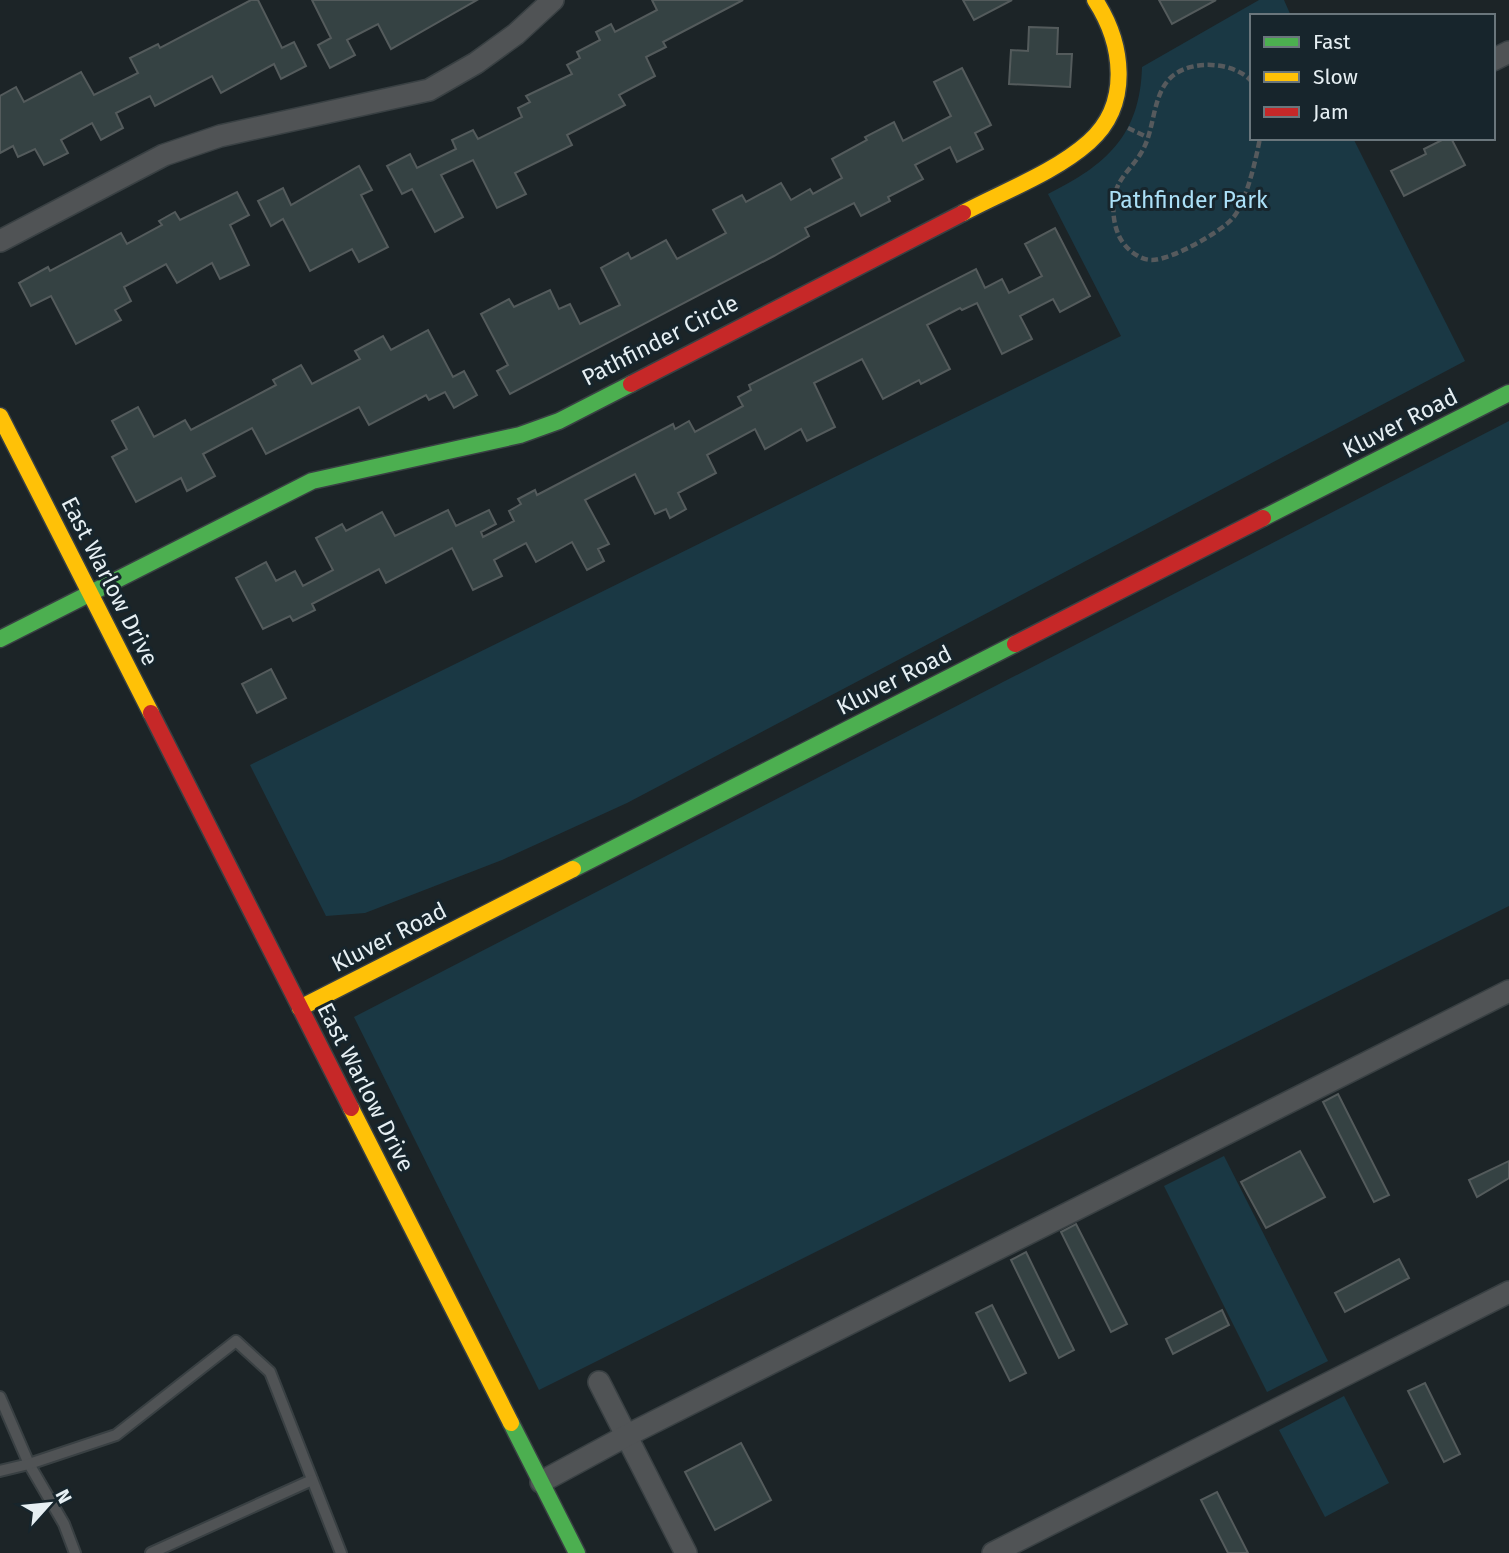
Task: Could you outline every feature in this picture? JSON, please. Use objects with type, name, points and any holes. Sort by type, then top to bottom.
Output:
[{"type":"street","points":[[0,241],[164,155],[220,136],[429,90],[476,63],[516,34],[553,0]]},
{"type":"street","name":"Pathfinder Circle","points":[[0,639],[312,481],[520,435],[559,421],[1065,160],[1093,138],[1111,111],[1120,82],[1119,48],[1095,0]]},
{"type":"street","name":"Kluver Road","points":[[300,1008],[1509,393]]},
{"type":"street","name":"East Warlow Drive","points":[[0,416],[577,1553]]},
{"type":"street","points":[[541,1482],[626,1436],[1509,991]]},
{"type":"street","points":[[993,1553],[1509,1292]]},
{"type":"street","points":[[599,1382],[687,1553]]},
{"type":"lane","points":[[0,1471],[116,1435],[236,1341],[270,1372],[341,1553]]},
{"type":"lane","points":[[0,1397],[29,1464],[64,1524],[75,1553]]},
{"type":"lane","points":[[151,1553],[312,1480]]},
{"type":"path","points":[[1250,80],[1237,69],[1222,64],[1177,73],[1165,83],[1142,152],[1122,176],[1115,194],[1115,228],[1121,241],[1136,256],[1152,260],[1213,234],[1234,218],[1259,140]]},
{"type":"path","points":[[1124,126],[1147,137]]},
{"type":"green space","name":"Pathfinder Park","points":[[1259,0],[1284,0],[1290,14],[1250,14],[1250,140],[1354,140],[1465,361],[627,803],[502,860],[365,913],[326,916],[250,765],[1121,336],[1048,194],[1087,172],[1116,146],[1135,112],[1142,67]]},
{"type":"green space","points":[[1509,421],[1509,906],[539,1390],[354,1017]]},
{"type":"green space","points":[[1224,1156],[1328,1361],[1267,1392],[1164,1186]]},
{"type":"green space","points":[[1344,1396],[1389,1483],[1325,1517],[1279,1430]]},
{"type":"building","points":[[251,0],[258,0],[282,48],[294,42],[306,66],[281,79],[274,64],[221,93],[212,76],[155,106],[150,96],[116,113],[123,128],[101,140],[92,123],[61,140],[68,153],[44,165],[35,149],[18,157],[13,146],[0,153],[0,96],[16,87],[24,102],[81,72],[94,95],[138,73],[130,58],[158,44],[160,48]]},
{"type":"building","points":[[312,0],[477,0],[391,49],[378,24],[347,40],[355,55],[330,68],[318,45],[331,38]]},
{"type":"building","points":[[652,0],[743,0],[663,42],[666,47],[646,57],[655,76],[619,95],[625,105],[567,135],[572,145],[515,173],[526,194],[497,208],[473,160],[441,175],[463,217],[435,232],[412,189],[402,194],[387,166],[410,154],[417,168],[456,149],[452,140],[473,130],[478,139],[522,117],[518,108],[530,102],[526,96],[572,74],[567,65],[580,58],[577,52],[600,40],[596,32],[611,24],[615,32],[657,10]]},
{"type":"building","points":[[963,0],[1012,0],[974,20]]},
{"type":"building","points":[[1159,0],[1216,0],[1172,24]]},
{"type":"building","points":[[1029,27],[1058,28],[1057,54],[1072,54],[1070,87],[1009,84],[1011,50],[1028,51]]},
{"type":"building","points":[[962,68],[991,125],[975,133],[983,149],[957,162],[950,147],[915,165],[923,179],[888,197],[890,201],[861,216],[854,203],[805,228],[809,236],[774,256],[510,394],[497,371],[508,365],[481,314],[509,299],[514,307],[550,290],[559,309],[570,304],[580,324],[620,305],[601,268],[628,253],[631,259],[666,240],[677,259],[726,233],[713,210],[742,195],[746,202],[781,183],[791,200],[810,189],[813,194],[842,178],[832,159],[867,140],[865,137],[894,122],[903,141],[951,116],[934,82]]},
{"type":"building","points":[[1442,140],[1452,140],[1465,165],[1404,196],[1391,171],[1426,154],[1424,149]]},
{"type":"building","points":[[359,166],[372,190],[361,195],[388,247],[359,262],[352,249],[310,271],[283,219],[271,226],[258,201],[283,188],[291,205]]},
{"type":"building","points":[[237,192],[249,215],[230,225],[249,265],[220,279],[212,263],[177,283],[166,264],[124,287],[131,301],[115,310],[121,320],[76,344],[51,296],[31,306],[19,283],[48,267],[50,271],[121,233],[127,244],[162,225],[159,221],[175,212],[180,220]]},
{"type":"building","points":[[1055,228],[1090,296],[1060,312],[1053,299],[1020,316],[1032,339],[1002,354],[977,303],[962,310],[960,308],[927,325],[950,369],[921,384],[919,380],[883,399],[862,359],[814,383],[835,427],[807,441],[801,429],[765,449],[755,429],[707,455],[716,473],[678,493],[686,509],[670,518],[666,509],[655,514],[635,474],[585,500],[609,544],[598,549],[604,561],[587,570],[572,542],[536,562],[526,543],[494,560],[502,576],[473,590],[452,548],[386,583],[379,569],[312,604],[315,610],[293,621],[290,616],[263,629],[236,578],[266,562],[276,581],[295,571],[303,586],[333,570],[316,538],[342,524],[346,531],[382,512],[395,536],[448,510],[456,526],[489,510],[496,524],[481,532],[483,537],[514,521],[509,511],[521,504],[518,499],[535,490],[537,495],[673,424],[675,429],[689,421],[695,432],[743,406],[738,397],[751,390],[749,385],[976,269],[985,288],[1002,279],[1009,293],[1042,276],[1025,244]]},
{"type":"building","points":[[428,330],[453,377],[464,371],[477,395],[454,408],[445,392],[429,400],[426,395],[369,425],[359,407],[266,454],[252,428],[203,454],[215,476],[187,491],[181,478],[136,502],[112,457],[127,449],[112,421],[138,407],[154,437],[185,420],[191,430],[276,385],[273,380],[301,365],[312,384],[360,359],[355,351],[383,336],[391,350]]},
{"type":"building","points":[[271,669],[286,698],[257,713],[242,684]]},
{"type":"building","points":[[1338,1094],[1389,1195],[1374,1202],[1323,1102]]},
{"type":"building","points":[[1300,1151],[1325,1197],[1266,1228],[1241,1182]]},
{"type":"building","points":[[1509,1161],[1509,1178],[1477,1197],[1469,1180]]},
{"type":"building","points":[[1076,1224],[1127,1324],[1111,1332],[1061,1232]]},
{"type":"building","points":[[1026,1252],[1074,1350],[1059,1358],[1011,1260]]},
{"type":"building","points":[[1399,1259],[1409,1278],[1345,1312],[1335,1293]]},
{"type":"building","points":[[992,1305],[1026,1373],[1010,1381],[976,1313]]},
{"type":"building","points":[[1222,1310],[1229,1325],[1173,1354],[1166,1339]]},
{"type":"building","points":[[1425,1383],[1460,1454],[1444,1462],[1408,1391]]},
{"type":"building","points":[[741,1443],[771,1500],[715,1530],[685,1472]]},
{"type":"building","points":[[1217,1492],[1248,1553],[1228,1553],[1201,1500]]},
{"type":"traffic: fast","points":[[0,639],[312,481],[520,435],[559,421],[631,384]]},
{"type":"traffic: fast","points":[[1263,518],[1509,393]]},
{"type":"traffic: fast","points":[[573,869],[1015,644]]},
{"type":"traffic: fast","points":[[511,1423],[577,1553]]},
{"type":"traffic: slow","points":[[963,213],[1060,163],[1089,142],[1103,127],[1112,110],[1119,73],[1112,35],[1095,0]]},
{"type":"traffic: slow","points":[[0,416],[151,713]]},
{"type":"traffic: slow","points":[[300,1008],[573,869]]},
{"type":"traffic: slow","points":[[351,1108],[511,1423]]},
{"type":"traffic: jam","points":[[631,384],[963,213]]},
{"type":"traffic: jam","points":[[1015,644],[1263,518]]},
{"type":"traffic: jam","points":[[151,713],[351,1108]]}]
